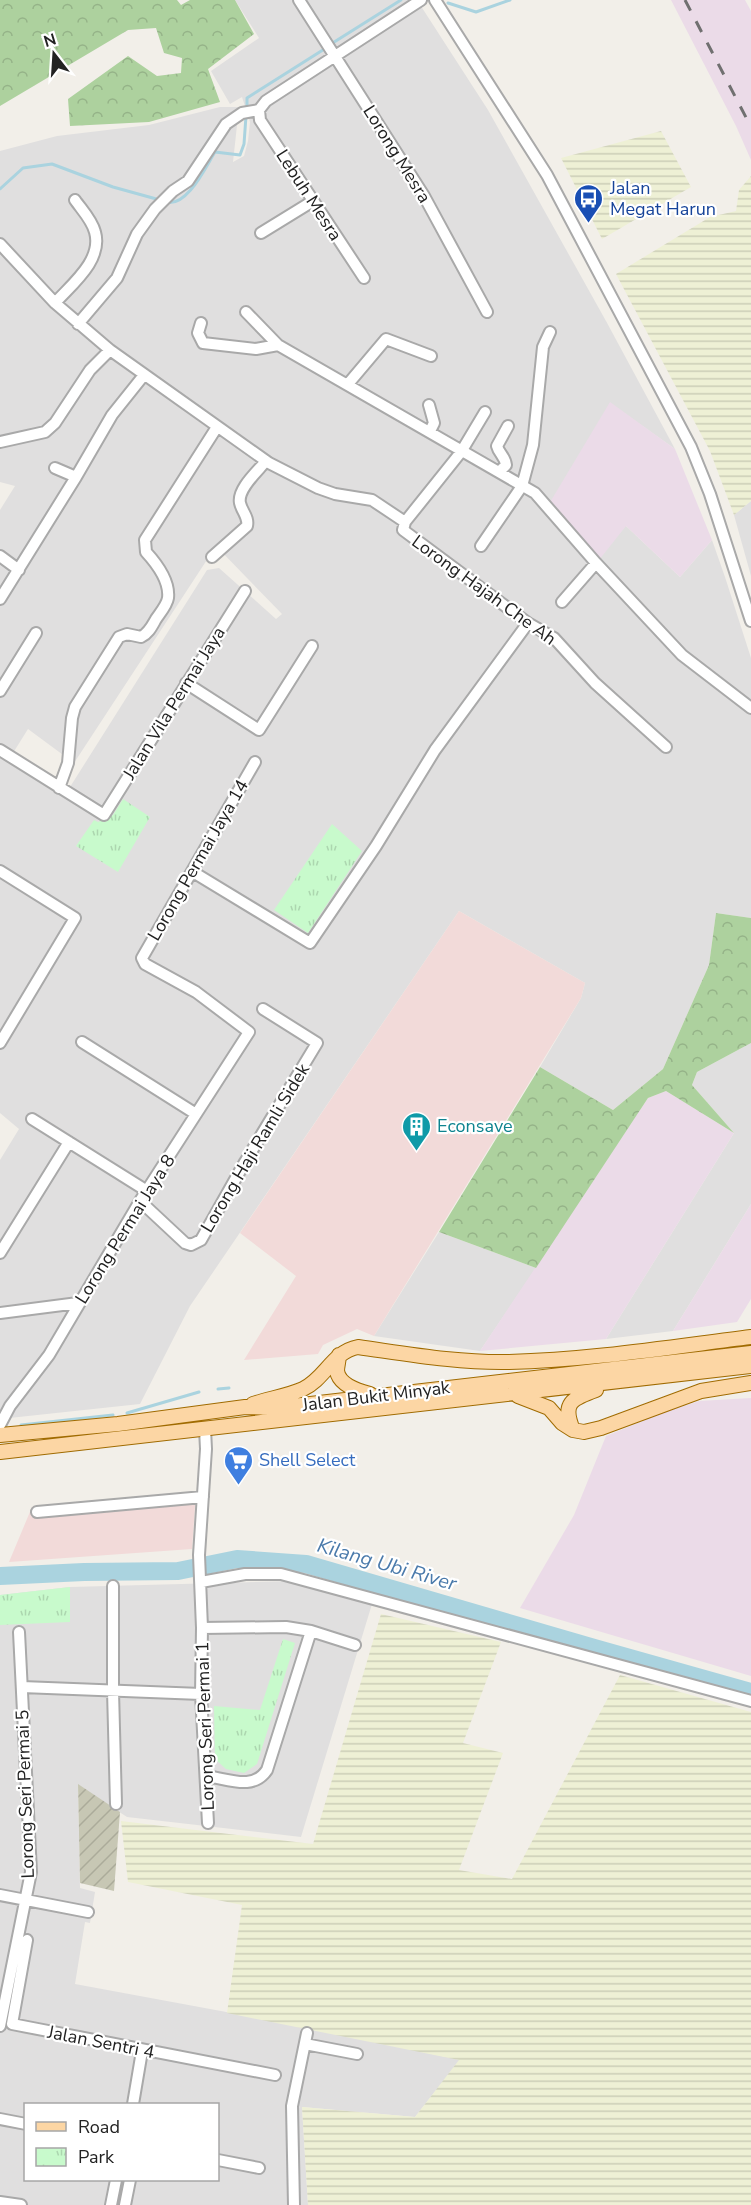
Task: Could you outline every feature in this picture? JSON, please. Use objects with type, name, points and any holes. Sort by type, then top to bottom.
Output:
[{"type":"main road","points":[[245,1407],[302,1389],[315,1382],[347,1349],[358,1347],[441,1359],[508,1362],[568,1358],[751,1337]]},
{"type":"main road","name":"Jalan Bukit Minyak","points":[[0,1452],[513,1394],[751,1353]]},
{"type":"main road","points":[[339,1355],[337,1372],[342,1380],[361,1392],[377,1395]]},
{"type":"main road","name":"Jalan Bukit Minyak","points":[[0,1435],[118,1424],[245,1407],[276,1408],[377,1395],[751,1366]]},
{"type":"main road","points":[[573,1430],[567,1412],[569,1405],[617,1376]]},
{"type":"main road","points":[[513,1394],[549,1408],[562,1423],[573,1430],[584,1431],[601,1428],[701,1391],[751,1383]]},
{"type":"street","name":"Lorong Mesra","points":[[299,0],[424,196],[487,312]]},
{"type":"street","points":[[78,324],[117,278],[137,234],[163,201],[188,181],[226,124],[266,101],[333,53],[421,0]]},
{"type":"street","points":[[435,0],[547,175],[686,437],[710,494],[751,621]]},
{"type":"street","name":"Lebuh Mesra","points":[[250,111],[260,120],[364,278]]},
{"type":"street","points":[[56,303],[88,267],[96,250],[96,233],[90,220],[75,200]]},
{"type":"street","points":[[261,233],[313,201]]},
{"type":"street","name":"Lorong Hajah Che Ah","points":[[0,244],[78,324],[144,375],[266,461],[334,494],[372,500],[528,623],[554,638],[614,701],[666,747]]},
{"type":"street","points":[[246,312],[278,345],[430,431],[461,452],[535,494],[682,655],[751,708]]},
{"type":"street","points":[[201,323],[198,333],[203,343],[256,349],[278,345]]},
{"type":"street","points":[[481,546],[522,486],[533,445],[543,347],[550,332]]},
{"type":"street","points":[[348,384],[386,339],[431,356]]},
{"type":"street","points":[[0,442],[45,432],[56,423],[90,370],[110,350]]},
{"type":"street","points":[[0,599],[112,415],[144,375]]},
{"type":"street","points":[[429,405],[434,423],[430,431]]},
{"type":"street","points":[[405,528],[461,452],[485,412]]},
{"type":"street","points":[[499,472],[506,465],[497,446],[508,426]]},
{"type":"street","points":[[0,750],[59,788],[68,763],[75,707],[119,637],[127,634],[141,637],[147,634],[166,603],[168,594],[163,574],[146,552],[145,540],[217,427]]},
{"type":"street","points":[[212,557],[247,526],[248,520],[239,500],[241,492],[266,461]]},
{"type":"street","points":[[55,468],[76,477]]},
{"type":"street","points":[[0,556],[19,570]]},
{"type":"street","points":[[562,602],[596,563]]},
{"type":"street","name":"Jalan Vila Permai Jaya","points":[[59,788],[104,815],[245,591]]},
{"type":"street","points":[[193,872],[310,943],[380,839],[435,750],[528,623]]},
{"type":"street","points":[[0,691],[36,633]]},
{"type":"street","points":[[186,683],[259,730],[312,646]]},
{"type":"street","name":"Lorong Permai Jaya 14","points":[[249,1032],[196,992],[145,964],[142,958],[255,762]]},
{"type":"street","points":[[0,1043],[75,918],[1,874]]},
{"type":"street","name":"Lorong Haji Ramli Sidek","points":[[140,1201],[185,1243],[190,1245],[201,1240],[317,1043],[263,1009]]},
{"type":"street","name":"Lorong Permai Jaya 8","points":[[0,1425],[5,1407],[49,1355],[140,1201],[249,1032]]},
{"type":"street","points":[[82,1042],[196,1114]]},
{"type":"street","points":[[32,1119],[147,1191]]},
{"type":"street","points":[[0,1252],[69,1142]]},
{"type":"street","points":[[0,1312],[78,1303]]},
{"type":"street","name":"Lorong Seri Permai 1","points":[[206,1429],[199,1555],[202,1628],[201,1694],[208,1823]]},
{"type":"street","points":[[37,1512],[203,1497]]},
{"type":"street","points":[[201,1580],[245,1574],[281,1574],[751,1701]]},
{"type":"street","points":[[113,1586],[116,1804]]},
{"type":"street","name":"Lorong Seri Permai 1","points":[[202,1628],[286,1627],[311,1631],[355,1644]]},
{"type":"street","points":[[206,1776],[252,1783],[262,1778],[267,1770],[311,1631]]},
{"type":"street","name":"Lorong Seri Permai 5","points":[[0,2026],[3,1990],[31,1872],[19,1632]]},
{"type":"street","points":[[22,1687],[201,1694]]},
{"type":"street","points":[[0,1895],[88,1912]]},
{"type":"street","name":"Jalan Sentri 4","points":[[27,1940],[12,2024],[275,2075]]},
{"type":"street","points":[[294,2205],[292,2106],[306,2039],[357,2054]]},
{"type":"street","points":[[133,2103],[142,2051]]},
{"type":"street","points":[[0,2119],[24,2124]]},
{"type":"street","points":[[219,2160],[259,2168]]},
{"type":"street","points":[[111,2205],[116,2181]]},
{"type":"street","points":[[125,2205],[130,2181]]},
{"type":"street","points":[[0,2202],[21,2205]]},
{"type":"shaded area","points":[[235,0],[417,0],[488,110],[606,321],[675,449],[610,403],[626,526],[680,577],[712,540],[751,658],[751,918],[716,913],[709,965],[663,1069],[613,1110],[540,1067],[581,998],[585,983],[459,911],[190,1306],[140,1404],[0,1419],[0,1160],[19,1129],[0,1113],[0,510],[15,486],[0,482],[0,151],[57,136],[149,125],[220,107],[239,107],[233,162],[244,156],[250,122],[242,97],[230,104],[211,71],[259,38]],"holes":[[[216,546],[282,614],[276,619],[219,568],[207,570],[70,787],[13,753],[28,729],[74,763]]]},
{"type":"shaded area","points":[[671,0],[745,0],[751,11],[751,160],[736,126]]},
{"type":"shaded area","points":[[661,131],[691,187],[602,239],[561,158]]},
{"type":"shaded area","points":[[751,176],[751,501],[734,515],[710,451],[616,274],[710,217],[736,211],[739,190]]},
{"type":"shaded area","points":[[610,402],[675,449],[712,540],[680,577],[626,526],[599,560],[549,504]]},
{"type":"shaded area","points":[[751,501],[751,576],[734,515]]},
{"type":"shaded area","points":[[459,911],[585,983],[581,998],[374,1336],[357,1329],[323,1345],[318,1354],[244,1360],[296,1276],[240,1233]]},
{"type":"shaded area","points":[[751,1043],[751,1204],[673,1331],[606,1339],[734,1133],[692,1085],[697,1072]]},
{"type":"shaded area","points":[[666,1091],[734,1133],[606,1339],[480,1351],[648,1098]]},
{"type":"shaded area","points":[[751,1204],[751,1299],[737,1322],[673,1331]]},
{"type":"shaded area","points":[[439,1232],[536,1268],[480,1351],[374,1336]]},
{"type":"shaded area","points":[[751,1398],[751,1676],[520,1608],[574,1515],[606,1436],[699,1401]]},
{"type":"shaded area","points":[[196,1492],[192,1549],[9,1562],[32,1507]]},
{"type":"shaded area","points":[[294,1581],[372,1604],[301,1837],[127,1817],[78,1785],[80,1888],[95,1892],[90,1923],[85,1922],[75,1984],[296,2025],[460,2060],[415,2117],[302,2107],[308,2205],[0,2205],[0,1595],[70,1587]]},
{"type":"shaded area","points":[[381,1614],[501,1642],[463,1743],[503,1753],[459,1870],[512,1879],[620,1675],[751,1712],[751,2205],[308,2205],[302,2107],[415,2117],[459,2060],[227,2013],[242,1905],[128,1882],[121,1821],[313,1844]]},
{"type":"shaded area","points":[[78,1784],[120,1812],[114,1891],[80,1883]]},
{"type":"green space","points":[[0,0],[177,0],[181,5],[190,0],[235,0],[254,34],[208,69],[220,102],[149,122],[70,126],[68,99],[128,56],[157,76],[181,73],[182,58],[164,53],[156,28],[128,30],[0,106]]},
{"type":"green space","points":[[123,799],[150,817],[118,872],[76,846],[94,820],[98,822],[113,815]]},
{"type":"green space","points":[[332,824],[362,851],[308,933],[274,910]]},
{"type":"green space","points":[[716,913],[751,918],[751,1043],[697,1072],[692,1085],[734,1133],[666,1091],[648,1098],[536,1268],[439,1232],[540,1067],[613,1110],[663,1069],[709,965]]},
{"type":"green space","points":[[70,1587],[70,1622],[0,1625],[0,1595]]},
{"type":"green space","points":[[283,1639],[295,1643],[257,1764],[244,1773],[226,1769],[215,1759],[214,1706],[260,1710]]},
{"type":"waterway","points":[[331,44],[401,0]]},
{"type":"waterway","points":[[448,3],[476,12],[510,0]]},
{"type":"waterway","points":[[247,109],[247,98],[326,48]]},
{"type":"waterway","points":[[166,202],[174,202],[188,193],[215,152],[240,155],[244,144],[246,116]]},
{"type":"waterway","points":[[0,189],[23,168],[52,164],[113,187],[160,200]]},
{"type":"waterway","points":[[218,1389],[229,1388]]},
{"type":"waterway","points":[[127,1413],[199,1392]]},
{"type":"waterway","points":[[21,1425],[113,1415]]},
{"type":"waterway","name":"Kilang Ubi River","points":[[0,1576],[178,1571],[237,1559],[306,1564],[751,1692]]},
{"type":"railway","points":[[685,0],[751,127]]},
{"type":"place","name":"Jalan Megat Harun","points":[[589,224]]},
{"type":"place","name":"Econsave","points":[[416,1152]]},
{"type":"place","name":"Shell Select","points":[[238,1486]]}]
